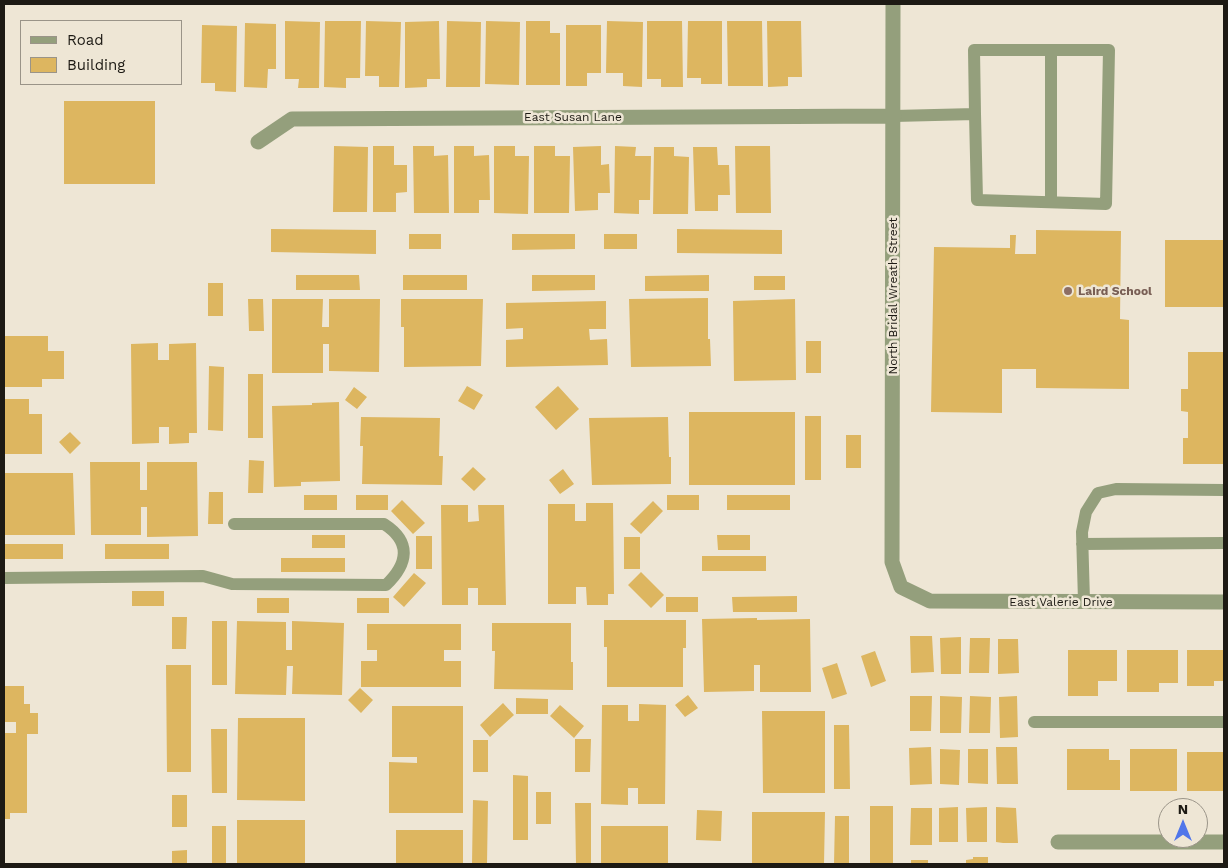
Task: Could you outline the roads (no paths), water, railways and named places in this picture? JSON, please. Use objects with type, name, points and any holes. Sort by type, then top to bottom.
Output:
[{"type":"street","name":"North Bridal Wreath Street","points":[[892,4],[894,116],[892,562],[900,587]]},
{"type":"street","name":"East Susan Lane","points":[[258,142],[292,119],[894,116]]},
{"type":"street","name":"East Valerie Drive","points":[[900,587],[930,601],[1224,602]]},
{"type":"street","points":[[1058,842],[1224,842]]},
{"type":"lane","points":[[974,50],[1109,50],[1106,204],[977,200],[975,114],[974,50]]},
{"type":"lane","points":[[1051,202],[1052,50]]},
{"type":"lane","points":[[894,116],[975,114]]},
{"type":"lane","points":[[1084,601],[1082,532],[1086,512],[1098,493],[1116,489],[1224,490]]},
{"type":"lane","points":[[4,578],[202,576],[232,584],[386,585],[403,566],[403,542],[396,531],[384,524],[234,524]]},
{"type":"lane","points":[[1082,544],[1224,543]]},
{"type":"lane","points":[[1034,722],[1224,722]]},
{"type":"place","name":"Laird School","points":[[1068,291]]}]
